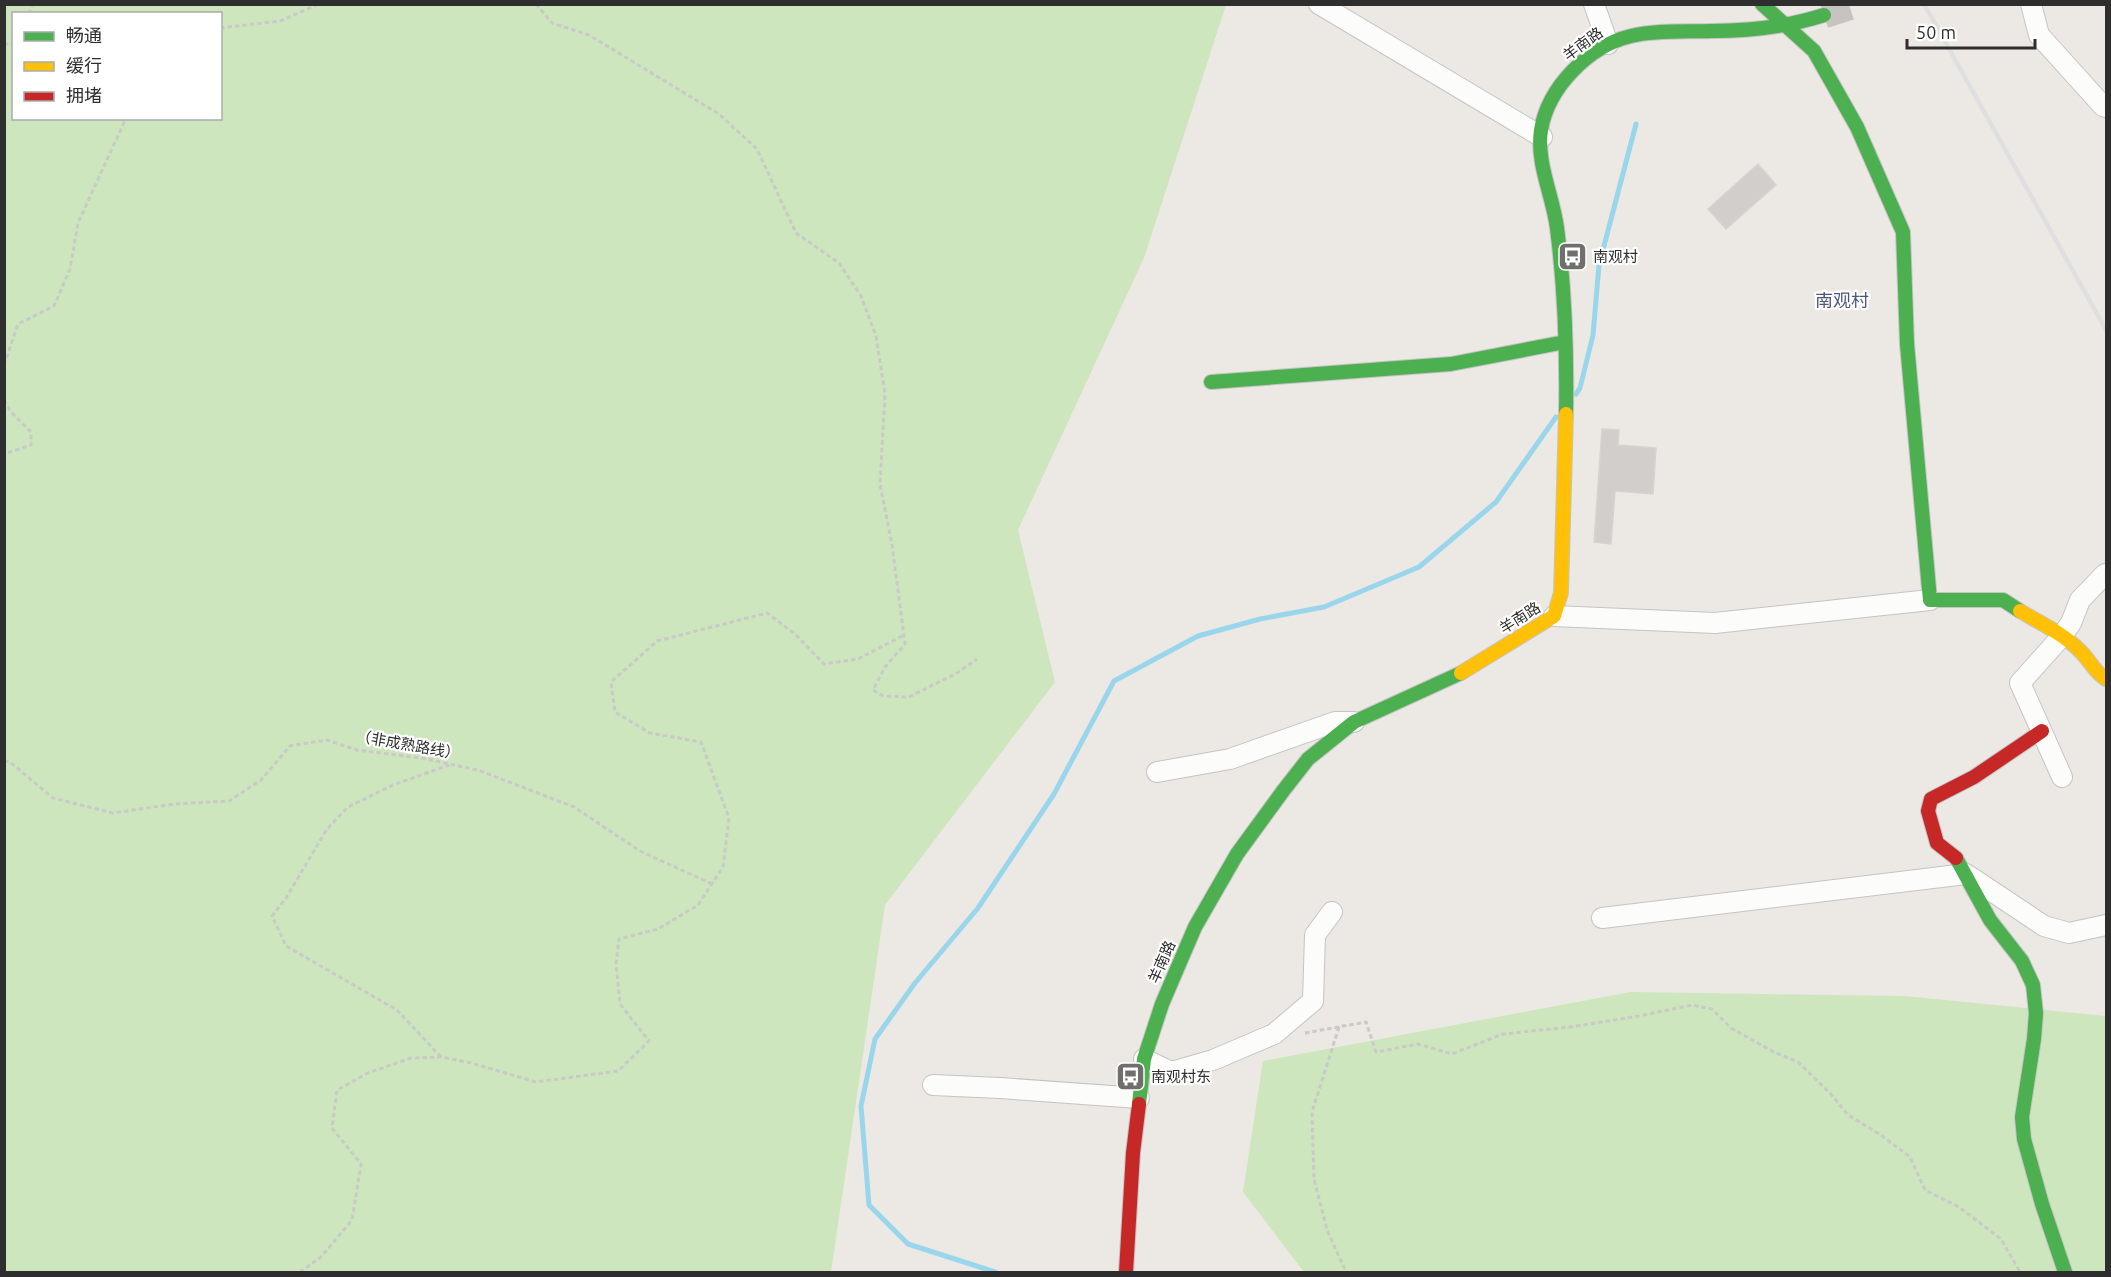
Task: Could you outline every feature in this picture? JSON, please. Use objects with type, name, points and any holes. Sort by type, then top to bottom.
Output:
[{"type":"street","points":[[1319,4],[1542,137]]},
{"type":"street","points":[[1594,4],[1608,44]]},
{"type":"street","points":[[1762,4],[1814,51],[1857,127],[1903,232],[1907,344],[1930,600]]},
{"type":"street","points":[[2031,4],[2039,36],[2106,107]]},
{"type":"street","name":"羊南路","points":[[1126,1272],[1133,1153],[1144,1059],[1162,1004],[1196,927],[1237,854],[1308,759],[1354,722],[1453,678],[1554,616],[1561,593],[1566,411],[1565,342],[1561,259],[1556,215],[1546,179],[1541,148],[1542,122],[1555,92],[1575,67],[1608,44],[1621,38],[1649,33],[1726,31],[1785,26],[1824,15]]},
{"type":"street","points":[[1211,382],[1451,364],[1565,342]]},
{"type":"street","points":[[2061,777],[2020,683],[2062,636],[2071,623],[2080,600],[2105,574]]},
{"type":"street","points":[[1554,616],[1715,623],[1930,600],[2002,600],[2062,636],[2080,650],[2098,675],[2106,679]]},
{"type":"street","points":[[1158,772],[1230,759],[1335,722],[1354,722]]},
{"type":"street","points":[[2042,731],[1978,776],[1932,799],[1928,811],[1937,843],[1957,859],[1990,920],[2022,961],[2033,985],[2036,1013],[2022,1117],[2024,1139],[2042,1204],[2065,1272]]},
{"type":"street","points":[[1602,918],[1966,874],[2044,926],[2069,933],[2106,925]]},
{"type":"street","points":[[1144,1059],[1171,1072],[1213,1060],[1274,1034],[1313,1001],[1315,934],[1332,912]]},
{"type":"street","points":[[933,1085],[1139,1098]]},
{"type":"path","points":[[222,28],[280,21],[318,4]]},
{"type":"path","points":[[536,4],[552,23],[589,35],[719,114],[758,149],[796,233],[839,263],[861,296],[876,336],[885,394],[880,484],[892,545],[905,644],[885,667],[873,690],[883,696],[909,697],[977,659]]},
{"type":"path","points":[[4,365],[18,324],[54,306],[70,269],[78,223],[125,120]]},
{"type":"path","points":[[4,400],[11,412],[31,432],[31,445],[4,454]]},
{"type":"path","points":[[300,1272],[321,1257],[352,1220],[361,1164],[333,1128],[337,1090],[368,1073],[411,1058],[441,1058],[536,1082],[618,1071],[649,1041],[620,1004],[616,964],[619,939],[658,928],[698,905],[723,867],[729,818],[700,742],[650,733],[615,712],[611,682],[657,641],[767,613],[795,634],[825,664],[858,659],[904,635]]},
{"type":"path","name":"（非成熟路线）","points":[[4,761],[10,762],[53,798],[113,813],[174,804],[229,801],[261,780],[290,746],[327,740],[357,750],[421,758],[478,770],[574,807],[640,851],[712,884]]},
{"type":"path","points":[[441,1058],[397,1010],[286,946],[272,916],[286,898],[327,829],[348,807],[393,785],[450,764]]},
{"type":"path","points":[[1274,1034],[1310,1033],[1366,1022],[1376,1052],[1418,1044],[1452,1054],[1503,1034],[1570,1027],[1692,1005],[1712,1009],[1731,1028],[1774,1052],[1798,1062],[1830,1093],[1848,1115],[1881,1135],[1910,1157],[1925,1191],[1959,1207],[2001,1239],[2020,1272]]},
{"type":"path","points":[[1339,1028],[1312,1112],[1314,1179],[1327,1230],[1346,1272]]},
{"type":"green space","points":[[5,4],[1226,5],[1144,258],[1018,530],[1055,682],[885,905],[831,1272],[5,1272]]},
{"type":"green space","points":[[1630,992],[1904,996],[2106,1016],[2106,1272],[1304,1272],[1243,1192],[1263,1061]]},
{"type":"building","points":[[1758,164],[1776,185],[1726,229],[1708,209]]},
{"type":"building","points":[[1602,429],[1619,430],[1618,445],[1656,448],[1653,494],[1615,491],[1611,544],[1594,542]]},
{"type":"waterway","points":[[1576,394],[1580,388],[1593,335],[1599,265],[1636,124]]},
{"type":"waterway","points":[[995,1272],[908,1244],[869,1205],[861,1106],[875,1039],[915,983],[978,908],[1054,794],[1114,681],[1198,636],[1260,619],[1324,607],[1419,567],[1496,502],[1556,417]]},
{"type":"tunnel","points":[[1824,15],[1858,4]]},
{"type":"railway","points":[[1924,4],[2106,330]]},
{"type":"traffic: fast","points":[[1762,4],[1814,51],[1857,127],[1903,232],[1907,344],[1930,600],[2003,600],[2020,611]]},
{"type":"traffic: fast","points":[[1566,414],[1565,321],[1560,251],[1540,142],[1545,114],[1561,84],[1586,59],[1600,49],[1631,36],[1661,32],[1755,29],[1796,23],[1824,15]]},
{"type":"traffic: fast","points":[[1211,382],[1451,364],[1565,342]]},
{"type":"traffic: fast","points":[[1139,1104],[1144,1059],[1162,1004],[1195,927],[1237,854],[1283,791],[1308,759],[1354,722],[1461,673]]},
{"type":"traffic: fast","points":[[1956,858],[1990,920],[2022,961],[2033,985],[2036,1013],[2022,1117],[2024,1139],[2042,1204],[2065,1272]]},
{"type":"traffic: slow","points":[[1461,673],[1554,616],[1561,593],[1566,414]]},
{"type":"traffic: slow","points":[[2020,611],[2067,639],[2106,679]]},
{"type":"traffic: jam","points":[[1956,858],[1937,843],[1928,811],[1931,799],[1974,777],[2042,731]]},
{"type":"traffic: jam","points":[[1126,1272],[1133,1153],[1139,1104]]},
{"type":"place","name":"南观村","points":[[1572,257]]},
{"type":"place","name":"南观村东","points":[[1130,1077]]},
{"type":"district","name":"南观村","points":[[1842,301]]}]
